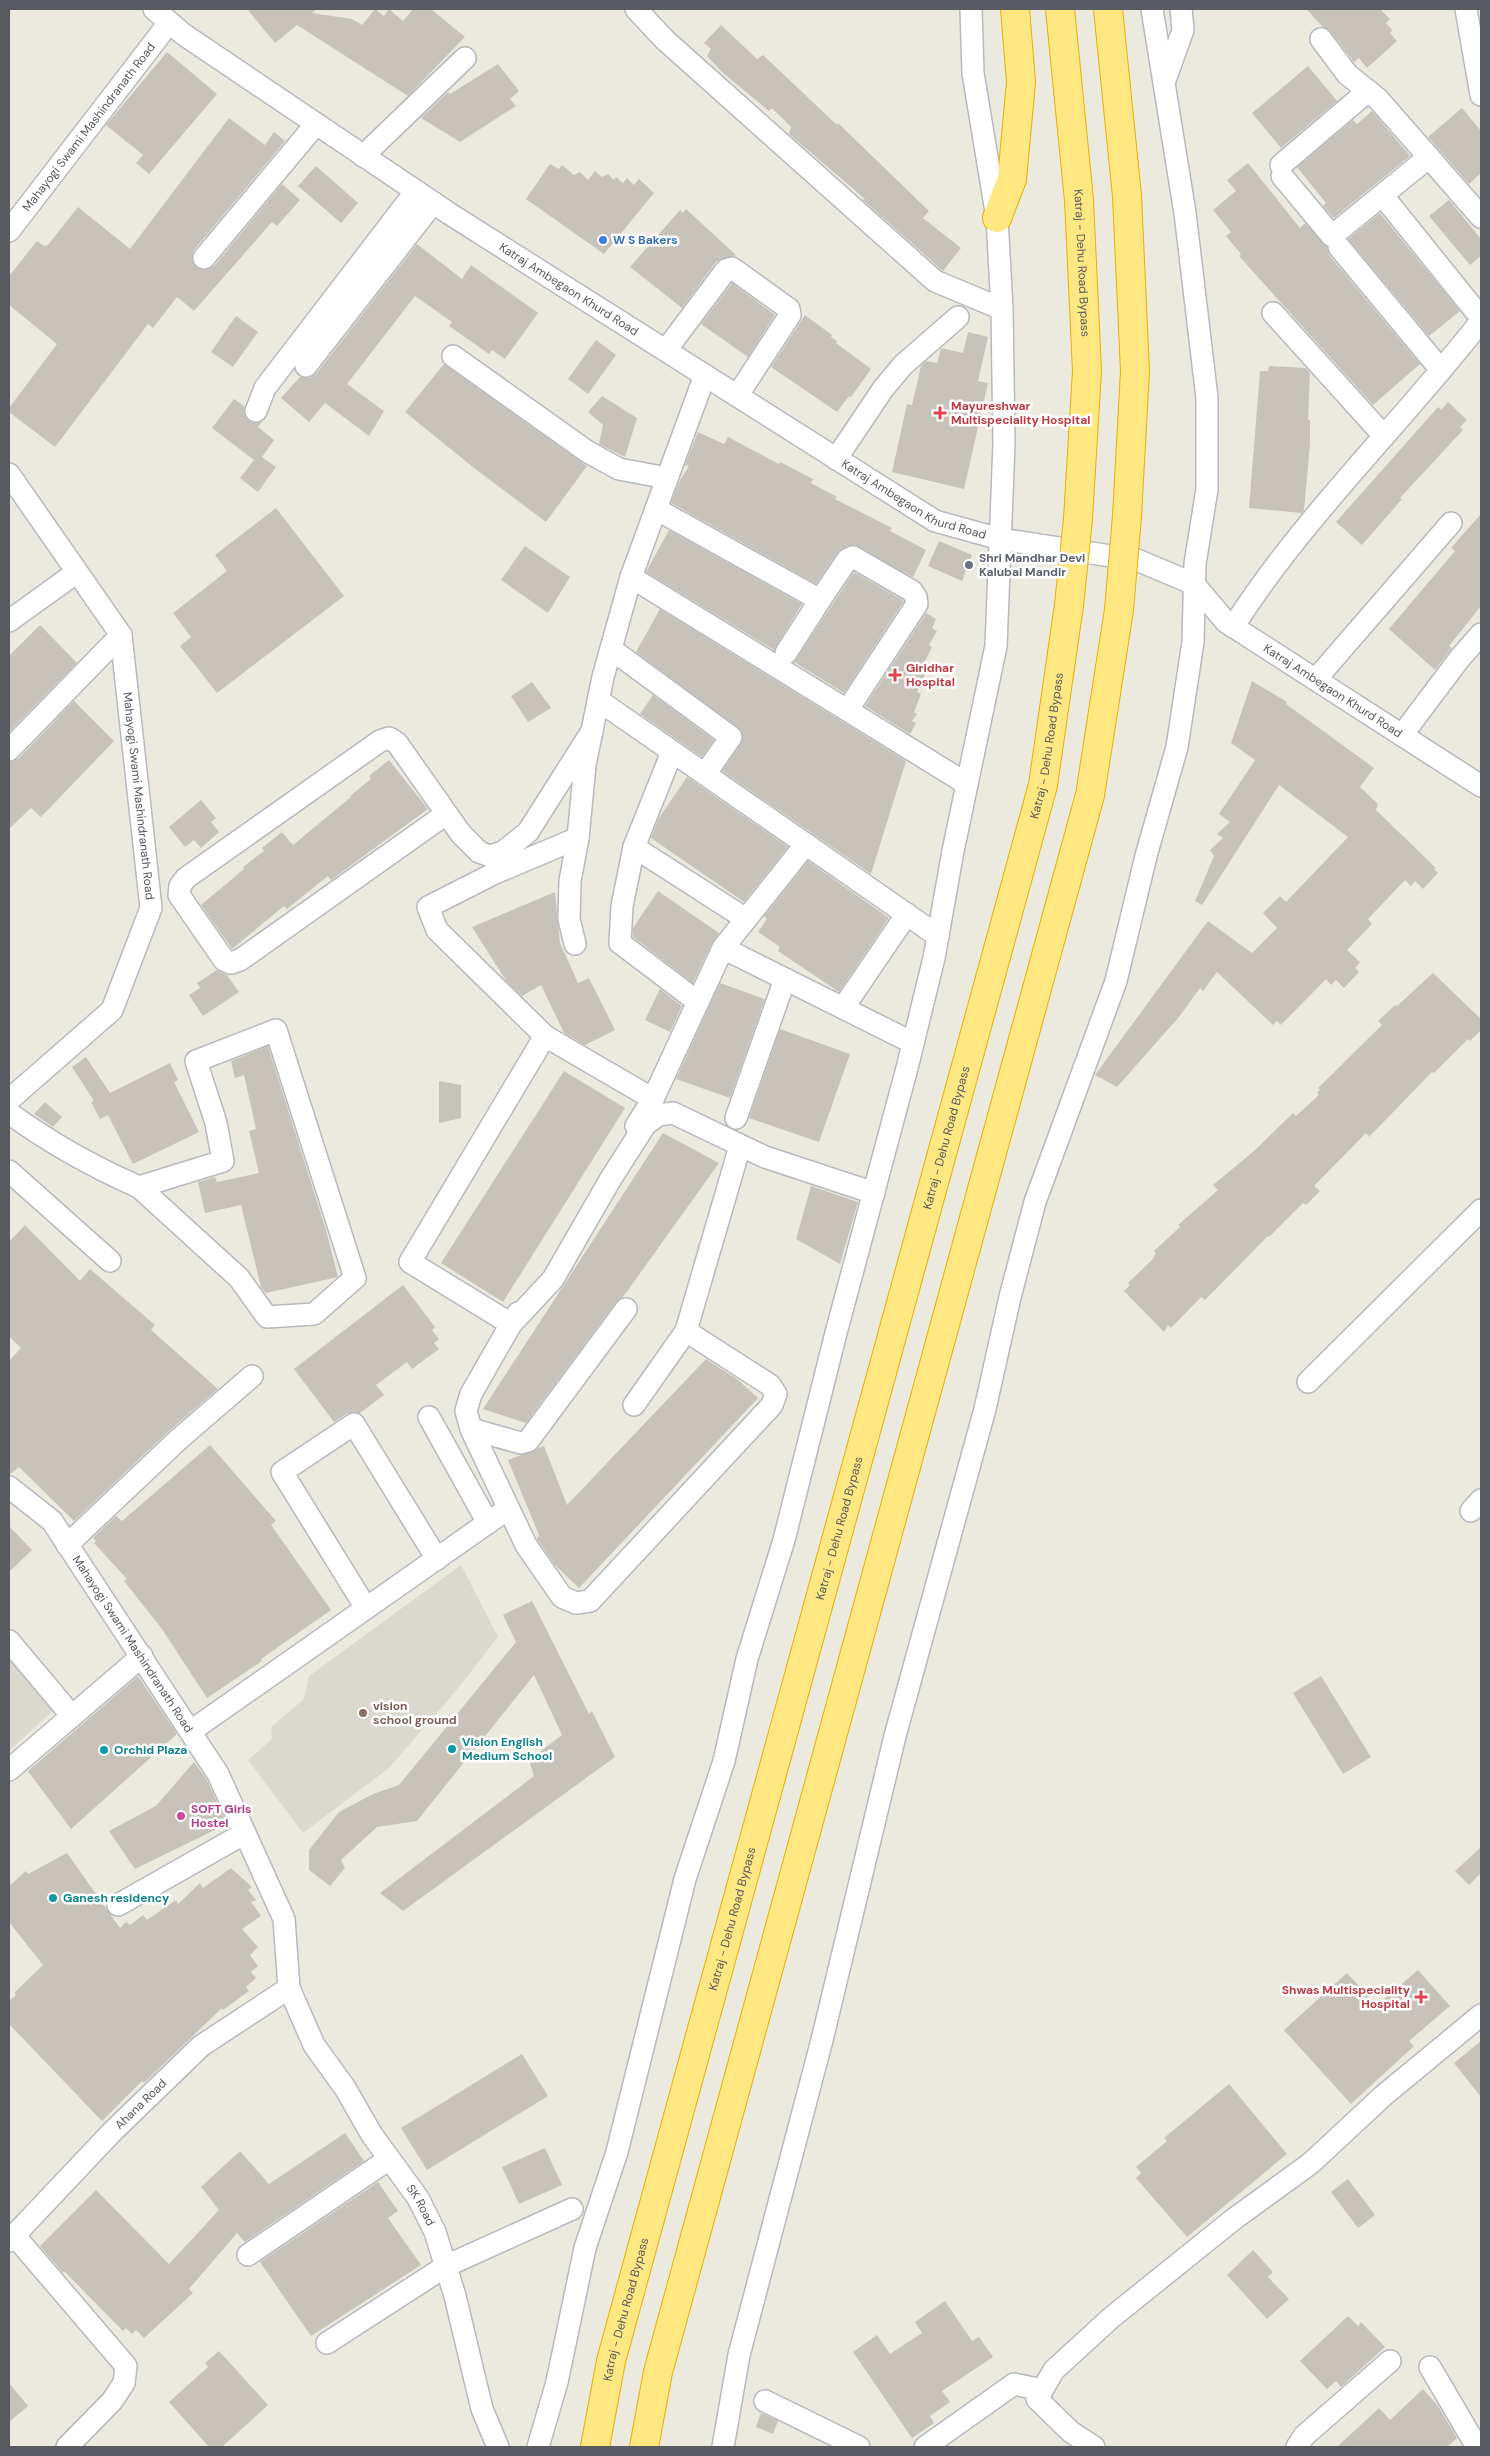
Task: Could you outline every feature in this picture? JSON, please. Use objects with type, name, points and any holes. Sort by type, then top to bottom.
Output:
[{"type":"highway","points":[[997,218],[1012,178],[1021,82],[1015,9]]},
{"type":"highway","name":"Katraj - Dehu Road Bypass","points":[[595,2447],[612,2360],[1043,785],[1069,604],[1078,519],[1087,371],[1078,200],[1060,9]]},
{"type":"highway","points":[[644,2447],[658,2372],[1090,795],[1119,610],[1135,372],[1126,196],[1108,9]]},
{"type":"street","points":[[636,9],[666,40],[934,281],[1002,309]]},
{"type":"street","points":[[538,2447],[557,2382],[585,2248],[617,2152],[685,1879],[724,1761],[747,1659],[784,1540],[913,1044],[938,936],[952,851],[996,646],[1004,444],[1002,309],[997,218],[973,73],[971,9]]},
{"type":"street","points":[[722,2447],[739,2355],[822,2040],[895,1736],[985,1410],[1010,1297],[1035,1202],[1116,981],[1176,747],[1193,642],[1194,584],[1207,489],[1207,398],[1194,277],[1165,81],[1152,9]]},
{"type":"street","points":[[1165,81],[1183,30],[1181,9]]},
{"type":"street","points":[[1466,9],[1481,95]]},
{"type":"street","name":"Katraj Ambegaon Khurd Road","points":[[162,16],[183,34],[425,197],[936,521],[1000,539],[1137,560],[1194,584],[1226,622],[1233,627],[1481,786]]},
{"type":"street","name":"Mahayogi Swami Mashindranath Road","points":[[9,231],[162,16]]},
{"type":"street","points":[[1321,39],[1347,74],[1368,91],[1481,216]]},
{"type":"street","points":[[363,156],[466,58]]},
{"type":"street","points":[[1368,91],[1281,170],[1332,236],[1429,157]]},
{"type":"street","points":[[204,258],[316,124]]},
{"type":"street","points":[[1382,196],[1481,318]]},
{"type":"street","points":[[306,366],[425,197]]},
{"type":"street","points":[[256,411],[265,388],[425,197]]},
{"type":"street","points":[[1338,247],[1441,370]]},
{"type":"street","points":[[666,350],[726,270],[732,268],[789,309],[790,315],[737,396]]},
{"type":"street","points":[[1273,313],[1384,436]]},
{"type":"street","points":[[836,459],[883,389],[898,371],[958,317]]},
{"type":"street","points":[[1233,627],[1257,590],[1334,494],[1481,322]]},
{"type":"street","points":[[452,356],[588,452],[619,469],[667,478]]},
{"type":"street","points":[[575,944],[568,919],[570,881],[578,838],[585,765],[598,700],[631,576],[705,376]]},
{"type":"street","name":"Mahayogi Swami Mashindranath Road","points":[[9,1100],[112,1010],[151,908],[121,636],[10,480]]},
{"type":"street","points":[[656,509],[820,600]]},
{"type":"street","points":[[1316,680],[1451,523]]},
{"type":"street","points":[[786,652],[850,557],[912,591],[916,597],[917,604],[854,700]]},
{"type":"street","points":[[9,622],[77,572]]},
{"type":"street","points":[[631,576],[967,784]]},
{"type":"street","points":[[1402,735],[1460,658],[1481,634]]},
{"type":"street","points":[[9,750],[121,636]]},
{"type":"street","points":[[611,649],[731,737],[705,774]]},
{"type":"street","points":[[598,700],[938,936]]},
{"type":"street","points":[[446,814],[240,960],[231,963],[224,960],[179,895],[180,886],[186,878],[380,740],[388,738],[397,743],[461,834],[479,852],[490,856],[503,852],[528,832],[592,732]]},
{"type":"street","points":[[672,752],[634,847],[622,906],[620,943],[698,1002]]},
{"type":"street","points":[[578,838],[495,873],[428,907],[437,930],[546,1036],[653,1099]]},
{"type":"street","points":[[686,1331],[770,1385],[776,1394],[772,1405],[590,1601],[576,1603],[562,1597],[526,1545],[471,1429],[466,1412],[471,1394],[511,1324],[653,1099],[723,948],[806,844]]},
{"type":"street","points":[[634,847],[746,919]]},
{"type":"street","points":[[843,1008],[907,914]]},
{"type":"street","points":[[723,948],[913,1044]]},
{"type":"street","points":[[736,1118],[785,979]]},
{"type":"street","points":[[9,1113],[39,1135],[113,1176],[140,1187],[239,1278],[267,1317],[314,1314],[356,1278],[276,1030],[196,1061],[216,1123],[223,1162],[140,1187]]},
{"type":"street","points":[[511,1324],[410,1262],[546,1036]]},
{"type":"street","points":[[511,1324],[553,1279],[605,1188],[645,1124],[658,1115],[673,1113],[765,1157],[874,1193]]},
{"type":"street","points":[[634,1405],[686,1331],[740,1146]]},
{"type":"street","points":[[9,1171],[110,1262]]},
{"type":"street","points":[[1308,1382],[1481,1210]]},
{"type":"street","points":[[471,1429],[521,1443],[528,1441],[626,1309]]},
{"type":"street","points":[[67,1545],[179,1440],[252,1376]]},
{"type":"street","points":[[191,1731],[494,1519],[429,1417]]},
{"type":"street","points":[[366,1608],[282,1472],[354,1424],[437,1559]]},
{"type":"street","name":"Mahayogi Swami Mashindranath Road","points":[[9,1487],[52,1521],[218,1774],[284,1919],[289,1988]]},
{"type":"street","points":[[9,1641],[72,1716]]},
{"type":"street","points":[[9,1770],[142,1656]]},
{"type":"street","points":[[118,1904],[245,1833]]},
{"type":"street","name":"SK Road","points":[[289,1988],[314,2045],[345,2088],[372,2135],[418,2198],[435,2232],[455,2296],[482,2410],[498,2447]]},
{"type":"street","name":"Ahana Road","points":[[11,2238],[112,2132],[201,2046],[289,1988]]},
{"type":"street","points":[[1094,2447],[1072,2432],[1037,2398],[1054,2370],[1112,2317],[1234,2219],[1311,2163],[1383,2096],[1481,2015]]},
{"type":"street","points":[[248,2255],[390,2159]]},
{"type":"street","points":[[327,2343],[446,2266],[572,2209]]},
{"type":"street","points":[[11,2238],[126,2366],[124,2383],[112,2401],[66,2447]]},
{"type":"street","points":[[1297,2447],[1304,2436],[1390,2361]]},
{"type":"street","points":[[1430,2367],[1477,2447]]},
{"type":"street","points":[[925,2447],[1014,2384],[1042,2390]]},
{"type":"street","points":[[765,2401],[859,2447]]},
{"type":"shaded area","name":"vision school ground","points":[[461,1565],[498,1637],[455,1692],[389,1768],[303,1833],[248,1760],[272,1739],[271,1727],[304,1699],[309,1676]]},
{"type":"shaded area","points":[[9,1628],[68,1697],[9,1751]]},
{"type":"building","points":[[247,9],[317,9],[312,13],[352,19],[362,25],[375,9],[384,16],[389,9],[403,21],[413,9],[431,9],[465,37],[408,96],[297,25],[275,43]]},
{"type":"building","points":[[1306,9],[1380,9],[1390,19],[1386,23],[1392,30],[1390,33],[1397,41],[1367,68],[1359,58],[1354,62],[1331,32],[1323,27]]},
{"type":"building","points":[[721,25],[757,59],[763,55],[837,125],[838,123],[929,211],[923,218],[961,248],[943,271],[863,200],[865,199],[789,134],[791,127],[772,108],[769,111],[723,73],[707,56],[711,49],[704,43]]},
{"type":"building","points":[[167,52],[217,94],[149,174],[136,163],[143,155],[106,125]]},
{"type":"building","points":[[498,64],[519,91],[510,99],[516,106],[460,142],[421,118],[448,92],[450,94]]},
{"type":"building","points":[[1308,66],[1337,101],[1281,148],[1252,113]]},
{"type":"building","points":[[1462,108],[1481,131],[1481,173],[1469,184],[1428,137]]},
{"type":"building","points":[[1372,111],[1410,156],[1334,218],[1323,206],[1326,203],[1297,167],[1353,120],[1357,124]]},
{"type":"building","points":[[229,118],[265,145],[274,132],[285,141],[194,250],[192,256],[196,267],[202,270],[214,266],[282,184],[300,200],[277,226],[272,222],[194,311],[177,297],[153,328],[148,324],[55,447],[9,412],[9,408],[57,344],[9,305],[9,276],[37,241],[44,246],[48,245],[78,207],[130,249]]},
{"type":"building","points":[[1248,163],[1300,228],[1305,223],[1327,247],[1329,255],[1420,364],[1373,405],[1239,256],[1241,254],[1226,236],[1231,232],[1213,210],[1236,191],[1227,180]]},
{"type":"building","points":[[550,164],[559,169],[562,165],[574,175],[580,172],[588,180],[595,171],[602,177],[608,174],[614,180],[616,177],[623,183],[627,178],[634,185],[639,179],[654,193],[604,254],[526,199]]},
{"type":"building","points":[[316,166],[358,203],[341,223],[298,186]]},
{"type":"building","points":[[1449,200],[1481,239],[1481,256],[1470,265],[1429,216]]},
{"type":"building","points":[[686,209],[736,255],[716,262],[682,308],[630,267],[680,210],[683,213]]},
{"type":"building","points":[[1380,213],[1460,311],[1429,336],[1348,239]]},
{"type":"building","points":[[417,244],[462,279],[471,265],[538,313],[505,359],[492,350],[489,354],[449,326],[452,322],[415,296],[347,384],[384,411],[369,436],[325,403],[309,422],[281,398],[300,377],[310,378],[316,374]]},
{"type":"building","points":[[732,283],[775,315],[748,357],[701,324]]},
{"type":"building","points":[[805,315],[832,335],[831,337],[837,341],[836,343],[871,369],[851,397],[849,396],[837,412],[771,367]]},
{"type":"building","points":[[236,316],[258,332],[233,367],[211,352]]},
{"type":"building","points":[[968,332],[988,337],[978,381],[988,383],[964,489],[892,472],[907,404],[912,405],[921,366],[926,361],[937,363],[941,348],[963,353]]},
{"type":"building","points":[[596,340],[616,355],[588,394],[568,379]]},
{"type":"building","points":[[444,364],[587,466],[546,522],[474,468],[405,412]]},
{"type":"building","points":[[1269,366],[1306,368],[1310,373],[1308,420],[1310,420],[1310,443],[1304,510],[1302,513],[1249,508],[1260,371],[1268,371]]},
{"type":"building","points":[[602,396],[637,418],[625,457],[599,444],[603,425],[588,412]]},
{"type":"building","points":[[234,399],[244,406],[244,413],[247,419],[252,423],[262,422],[258,427],[274,440],[262,457],[276,467],[258,492],[240,478],[254,460],[212,428]]},
{"type":"building","points":[[1448,402],[1467,420],[1460,427],[1463,430],[1400,498],[1402,499],[1362,545],[1336,522],[1438,407],[1441,410]]},
{"type":"building","points":[[698,432],[724,444],[728,437],[779,464],[780,462],[813,479],[811,483],[837,497],[835,499],[892,528],[890,531],[926,550],[913,577],[853,545],[837,553],[816,584],[671,503],[679,482],[689,466],[685,465]]},
{"type":"building","points":[[276,508],[344,596],[217,693],[180,646],[191,637],[173,613],[227,571],[215,555]]},
{"type":"building","points":[[1481,514],[1481,606],[1449,646],[1452,648],[1435,670],[1389,629],[1455,551],[1451,548]]},
{"type":"building","points":[[669,530],[802,604],[774,650],[646,572]]},
{"type":"building","points":[[939,541],[972,555],[962,581],[928,566]]},
{"type":"building","points":[[525,546],[570,577],[548,613],[501,580]]},
{"type":"building","points":[[854,572],[904,601],[844,693],[794,662]]},
{"type":"building","points":[[660,609],[906,761],[871,874],[722,771],[741,744],[742,731],[636,652]]},
{"type":"building","points":[[926,613],[936,619],[932,628],[937,631],[929,645],[932,647],[920,671],[925,675],[917,692],[921,694],[914,712],[917,714],[912,721],[916,723],[910,734],[865,706]]},
{"type":"building","points":[[40,625],[77,663],[9,732],[9,656]]},
{"type":"building","points":[[1252,681],[1287,702],[1286,704],[1374,768],[1360,787],[1378,804],[1376,810],[1436,868],[1434,869],[1438,873],[1423,889],[1415,881],[1411,886],[1405,880],[1368,919],[1372,924],[1347,950],[1360,962],[1355,968],[1359,972],[1344,988],[1336,980],[1331,985],[1326,979],[1281,1025],[1277,1021],[1273,1025],[1217,972],[1203,991],[1200,988],[1179,1017],[1117,1087],[1095,1075],[1208,921],[1252,953],[1277,928],[1263,913],[1280,896],[1286,902],[1348,837],[1279,785],[1202,905],[1195,901],[1214,856],[1210,850],[1223,838],[1217,834],[1230,822],[1219,814],[1255,760],[1231,743]]},
{"type":"building","points":[[532,682],[551,708],[528,722],[511,696]]},
{"type":"building","points":[[653,695],[714,740],[702,757],[640,714]]},
{"type":"building","points":[[74,701],[114,741],[41,817],[31,808],[9,829],[9,762],[18,759]]},
{"type":"building","points":[[389,760],[428,809],[331,880],[328,876],[287,909],[284,906],[232,949],[201,905],[244,869],[243,867],[264,851],[262,848],[282,832],[293,845],[351,797],[371,779],[369,776]]},
{"type":"building","points":[[687,777],[788,847],[744,902],[651,838],[659,818]]},
{"type":"building","points":[[201,800],[216,818],[211,822],[219,832],[201,848],[194,840],[185,847],[169,827]]},
{"type":"building","points":[[808,861],[889,918],[839,992],[778,951],[780,947],[758,932],[767,919],[764,916]]},
{"type":"building","points":[[658,891],[719,933],[712,943],[693,983],[633,937],[633,928]]},
{"type":"building","points":[[555,892],[560,943],[578,983],[589,978],[615,1030],[585,1045],[564,1033],[541,985],[522,996],[507,982],[472,927]]},
{"type":"building","points":[[217,970],[227,975],[239,992],[203,1016],[189,995],[200,988],[197,983]]},
{"type":"building","points":[[1433,973],[1481,1019],[1481,1030],[1470,1041],[1468,1039],[1434,1073],[1432,1072],[1369,1137],[1366,1133],[1314,1186],[1320,1191],[1306,1205],[1303,1203],[1205,1300],[1201,1297],[1171,1328],[1168,1325],[1164,1332],[1124,1291],[1130,1285],[1128,1283],[1154,1258],[1156,1254],[1154,1251],[1180,1227],[1178,1225],[1218,1190],[1213,1185],[1254,1151],[1293,1113],[1296,1116],[1319,1095],[1317,1093],[1320,1090],[1318,1088],[1382,1025],[1378,1021]]},
{"type":"building","points":[[720,983],[765,999],[730,1098],[676,1079]]},
{"type":"building","points":[[660,989],[682,1006],[670,1032],[645,1020]]},
{"type":"building","points":[[780,1029],[850,1054],[819,1142],[749,1118]]},
{"type":"building","points":[[268,1046],[326,1230],[338,1277],[266,1293],[261,1287],[241,1205],[205,1213],[198,1182],[215,1177],[217,1182],[259,1173],[249,1131],[256,1129],[244,1075],[235,1078],[231,1061]]},
{"type":"building","points":[[86,1057],[110,1093],[170,1063],[178,1080],[174,1082],[199,1132],[133,1164],[108,1115],[100,1119],[91,1102],[94,1101],[72,1067]]},
{"type":"building","points":[[564,1071],[625,1108],[503,1302],[441,1263]]},
{"type":"building","points":[[439,1081],[461,1085],[461,1118],[439,1123]]},
{"type":"building","points":[[45,1102],[62,1117],[53,1127],[34,1114]]},
{"type":"building","points":[[663,1133],[719,1163],[623,1297],[616,1302],[526,1423],[483,1409]]},
{"type":"building","points":[[811,1186],[858,1202],[840,1264],[796,1239]]},
{"type":"building","points":[[25,1225],[80,1281],[90,1269],[155,1325],[151,1330],[218,1389],[170,1430],[74,1521],[19,1467],[9,1475],[9,1361],[21,1348],[9,1336],[9,1242]]},
{"type":"building","points":[[403,1285],[435,1327],[432,1330],[439,1339],[434,1343],[439,1349],[412,1369],[407,1362],[376,1385],[384,1395],[360,1413],[348,1413],[334,1422],[294,1369]]},
{"type":"building","points":[[706,1359],[737,1379],[758,1398],[579,1588],[555,1565],[537,1539],[539,1535],[508,1460],[544,1446],[567,1505]]},
{"type":"building","points":[[210,1445],[276,1521],[271,1525],[331,1610],[261,1659],[262,1661],[207,1698],[162,1629],[124,1581],[127,1579],[94,1543],[96,1541],[93,1538],[116,1516],[122,1521]]},
{"type":"building","points":[[9,1526],[32,1550],[9,1572]]},
{"type":"building","points":[[532,1601],[589,1714],[592,1711],[615,1757],[403,1911],[380,1893],[534,1776],[529,1760],[562,1735],[534,1675],[417,1821],[377,1827],[341,1860],[345,1868],[330,1886],[309,1870],[309,1850],[339,1812],[373,1794],[399,1785],[516,1642],[503,1615]]},
{"type":"building","name":"Orchid Plaza","points":[[138,1676],[177,1734],[71,1829],[28,1771]]},
{"type":"building","points":[[1321,1676],[1371,1757],[1343,1774],[1293,1693]]},
{"type":"building","name":"SOFT Girls Hostel","points":[[194,1762],[207,1780],[227,1824],[135,1869],[109,1831],[156,1806]]},
{"type":"building","points":[[1481,1847],[1481,1873],[1469,1885],[1455,1871]]},
{"type":"building","points":[[67,1853],[120,1928],[126,1922],[130,1925],[143,1915],[147,1920],[176,1900],[178,1904],[200,1883],[203,1888],[231,1868],[252,1887],[248,1890],[256,1900],[251,1902],[261,1916],[242,1929],[258,1947],[250,1955],[258,1966],[251,1972],[256,1978],[246,1987],[249,1991],[223,2010],[222,2008],[144,2083],[142,2081],[102,2121],[9,2024],[9,2001],[16,1995],[14,1993],[43,1965],[9,1922],[9,1886],[26,1871],[28,1874]]},
{"type":"building","points":[[1418,1970],[1450,2006],[1409,2041],[1414,2046],[1351,2104],[1284,2030],[1347,1973],[1377,2005]]},
{"type":"building","points":[[1481,2041],[1481,2097],[1454,2063]]},
{"type":"building","points":[[522,2054],[548,2096],[427,2170],[401,2128]]},
{"type":"building","points":[[1229,2084],[1287,2154],[1187,2237],[1136,2178],[1141,2173],[1136,2167],[1167,2141],[1164,2138]]},
{"type":"building","points":[[345,2133],[364,2161],[245,2242],[237,2233],[189,2289],[193,2293],[144,2338],[136,2330],[132,2334],[126,2328],[123,2331],[64,2271],[63,2273],[40,2246],[96,2190],[169,2264],[219,2210],[201,2187],[240,2151],[269,2184]]},
{"type":"building","points":[[545,2148],[562,2185],[519,2204],[502,2167]]},
{"type":"building","points":[[1348,2179],[1375,2215],[1358,2228],[1331,2192]]},
{"type":"building","points":[[378,2182],[398,2211],[388,2218],[421,2265],[311,2336],[260,2262]]},
{"type":"building","points":[[1253,2250],[1273,2272],[1268,2277],[1289,2299],[1267,2319],[1227,2275]]},
{"type":"building","points":[[945,2301],[972,2341],[979,2337],[993,2357],[942,2391],[950,2402],[930,2416],[934,2423],[912,2438],[853,2352],[877,2335],[890,2354],[922,2333],[915,2322]]},
{"type":"building","points":[[1348,2316],[1358,2326],[1361,2322],[1385,2347],[1341,2387],[1336,2381],[1327,2389],[1300,2361]]},
{"type":"building","points":[[219,2351],[268,2405],[222,2447],[209,2447],[169,2402],[208,2367],[205,2363]]},
{"type":"building","points":[[9,2383],[28,2406],[9,2422]]},
{"type":"building","points":[[1423,2389],[1438,2406],[1457,2438],[1447,2447],[1337,2447],[1379,2408],[1390,2420]]},
{"type":"building","points":[[761,2413],[778,2421],[773,2434],[756,2427]]},
{"type":"place","name":"W S Bakers","points":[[603,240]]},
{"type":"place","name":"Mayureshwar Multispeciality Hospital","points":[[940,413]]},
{"type":"place","name":"Shri Mandhar Devi Kalubai Mandir","points":[[969,565]]},
{"type":"place","name":"Giridhar Hospital","points":[[895,675]]},
{"type":"place","name":"vision school ground","points":[[363,1713]]},
{"type":"place","name":"Vision English Medium School","points":[[452,1749]]},
{"type":"place","name":"Orchid Plaza","points":[[104,1750]]},
{"type":"place","name":"SOFT Girls Hostel","points":[[181,1816]]},
{"type":"place","name":"Ganesh residency","points":[[53,1898]]},
{"type":"place","name":"Shwas Multispeciality Hospital","points":[[1421,1997]]}]
